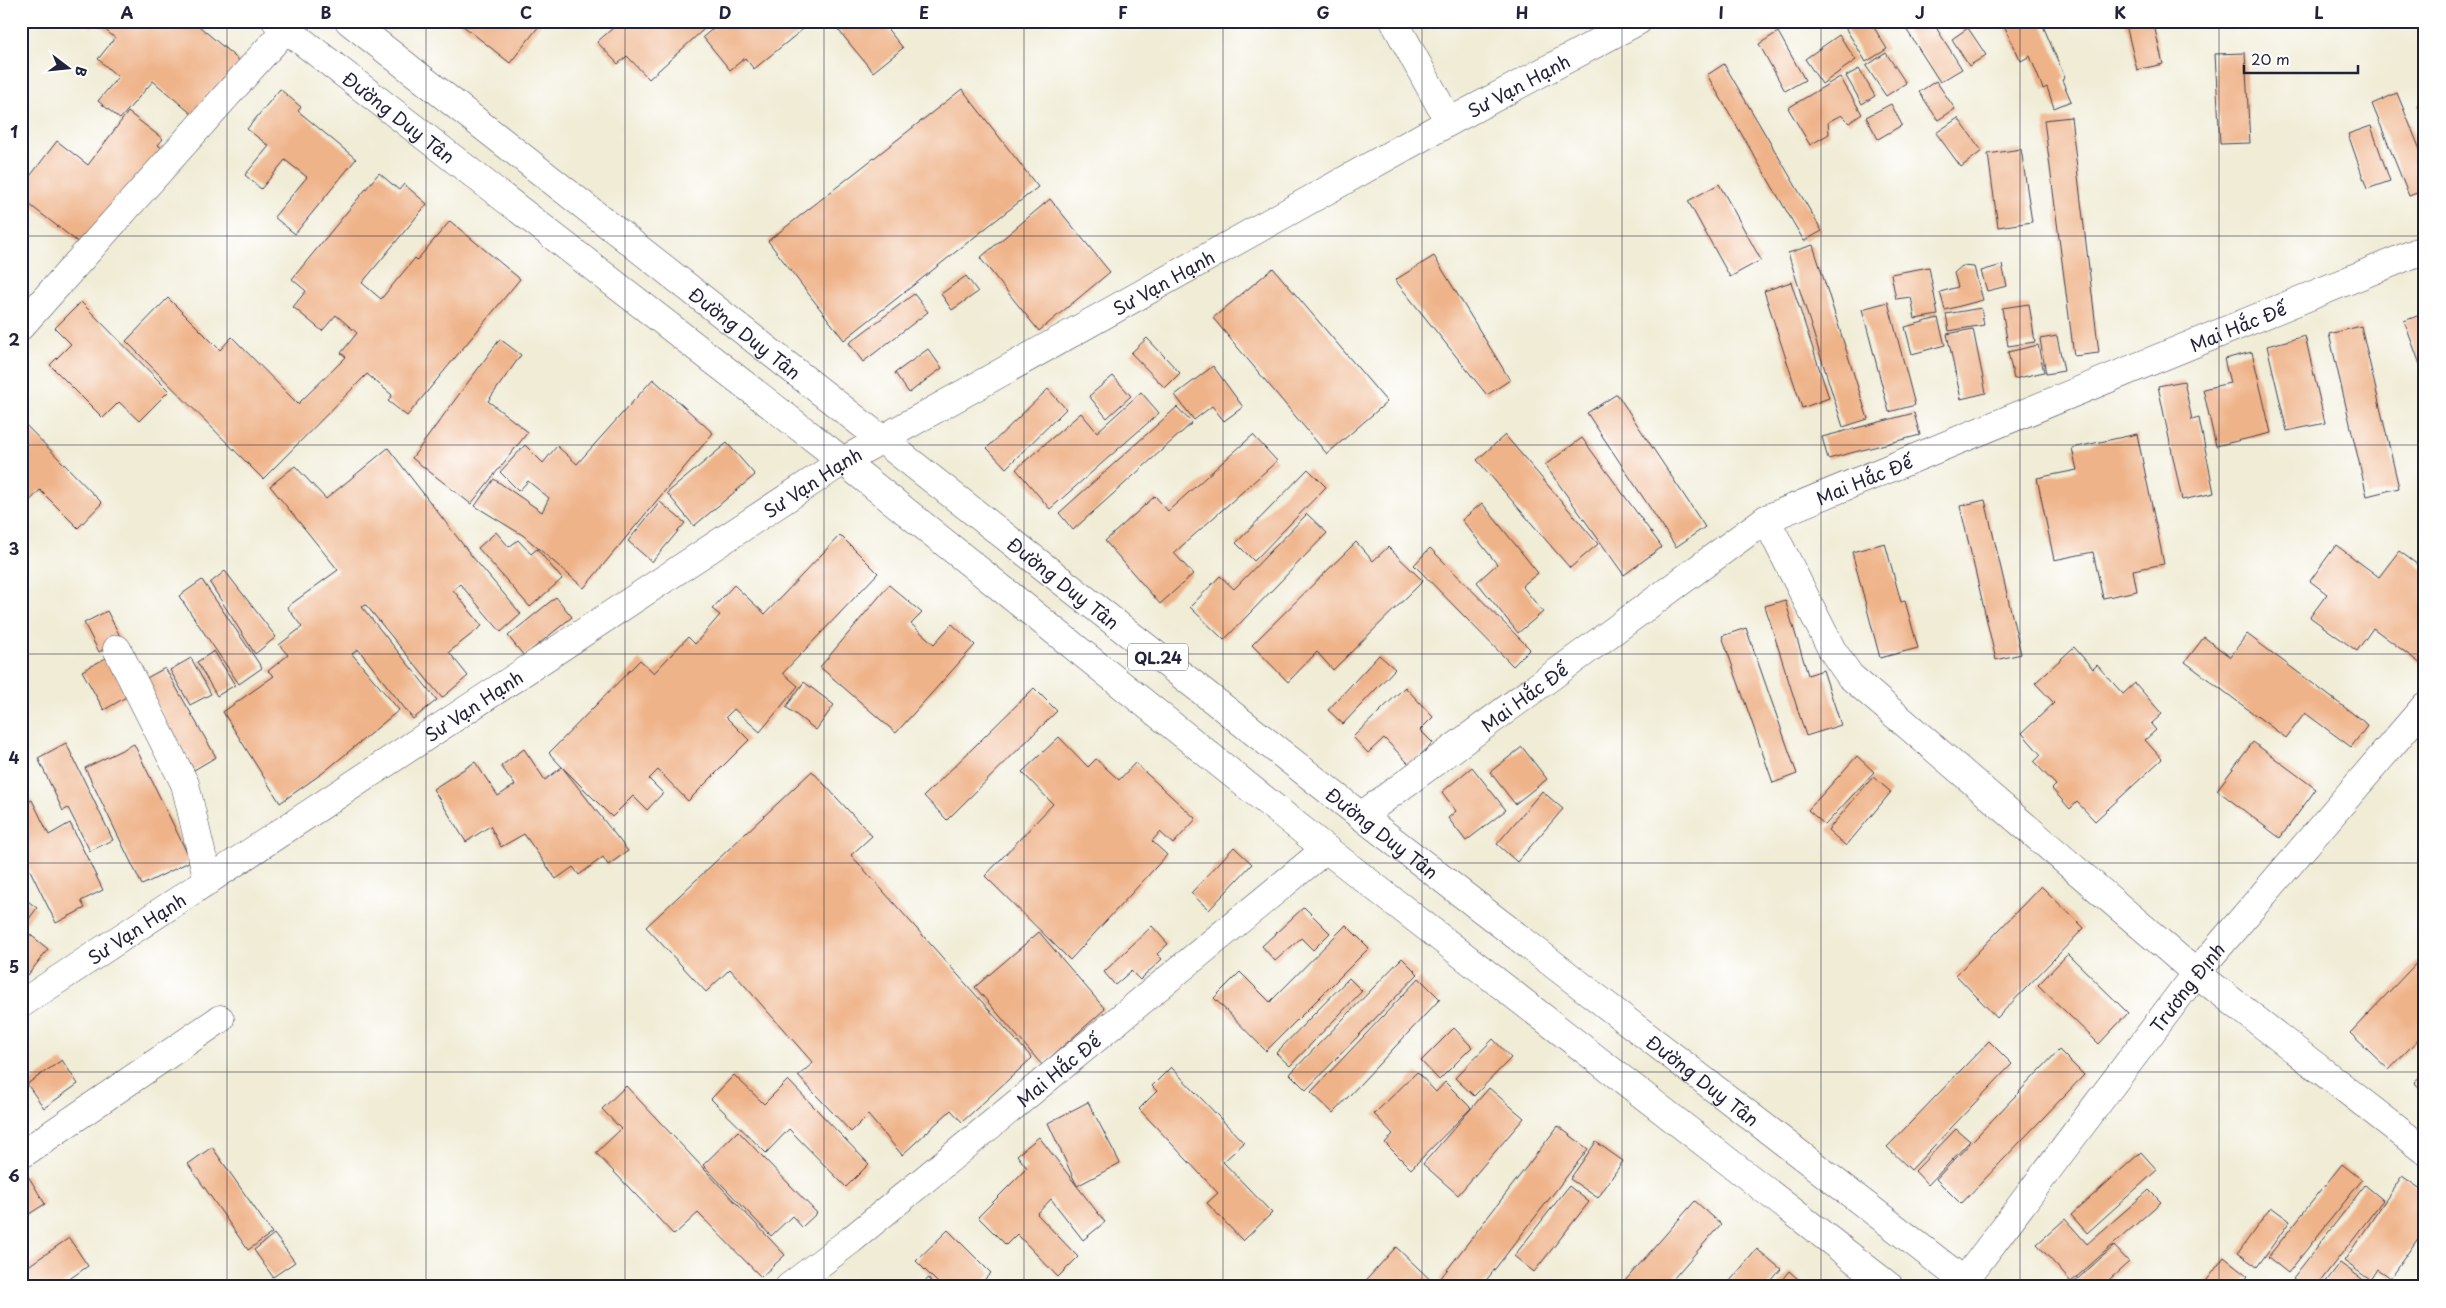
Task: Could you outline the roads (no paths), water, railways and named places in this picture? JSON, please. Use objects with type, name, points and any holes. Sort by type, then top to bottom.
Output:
[{"type":"street","name":"Đường Duy Tân","points":[[349,21],[1361,816],[1968,1284]]},
{"type":"street","points":[[1394,21],[1449,122]]},
{"type":"street","name":"Sư Vạn Hạnh","points":[[21,1004],[843,461],[1449,122],[1638,21]]},
{"type":"street","name":"Đường Duy Tân","points":[[281,25],[843,461],[1326,849],[1890,1287]]},
{"type":"street","points":[[21,326],[281,25]]},
{"type":"street","name":"Mai Hắc Đế","points":[[1361,816],[1766,519],[2425,249]]},
{"type":"street","points":[[1766,519],[1832,650],[1850,676],[2196,973],[2425,1151]]},
{"type":"street","points":[[117,650],[185,784],[208,881]]},
{"type":"street","name":"Trương Định","points":[[1968,1284],[2196,973],[2425,706]]},
{"type":"street","name":"Mai Hắc Đế","points":[[789,1287],[851,1240],[1326,849]]},
{"type":"street","points":[[21,1155],[220,1019]]}]
